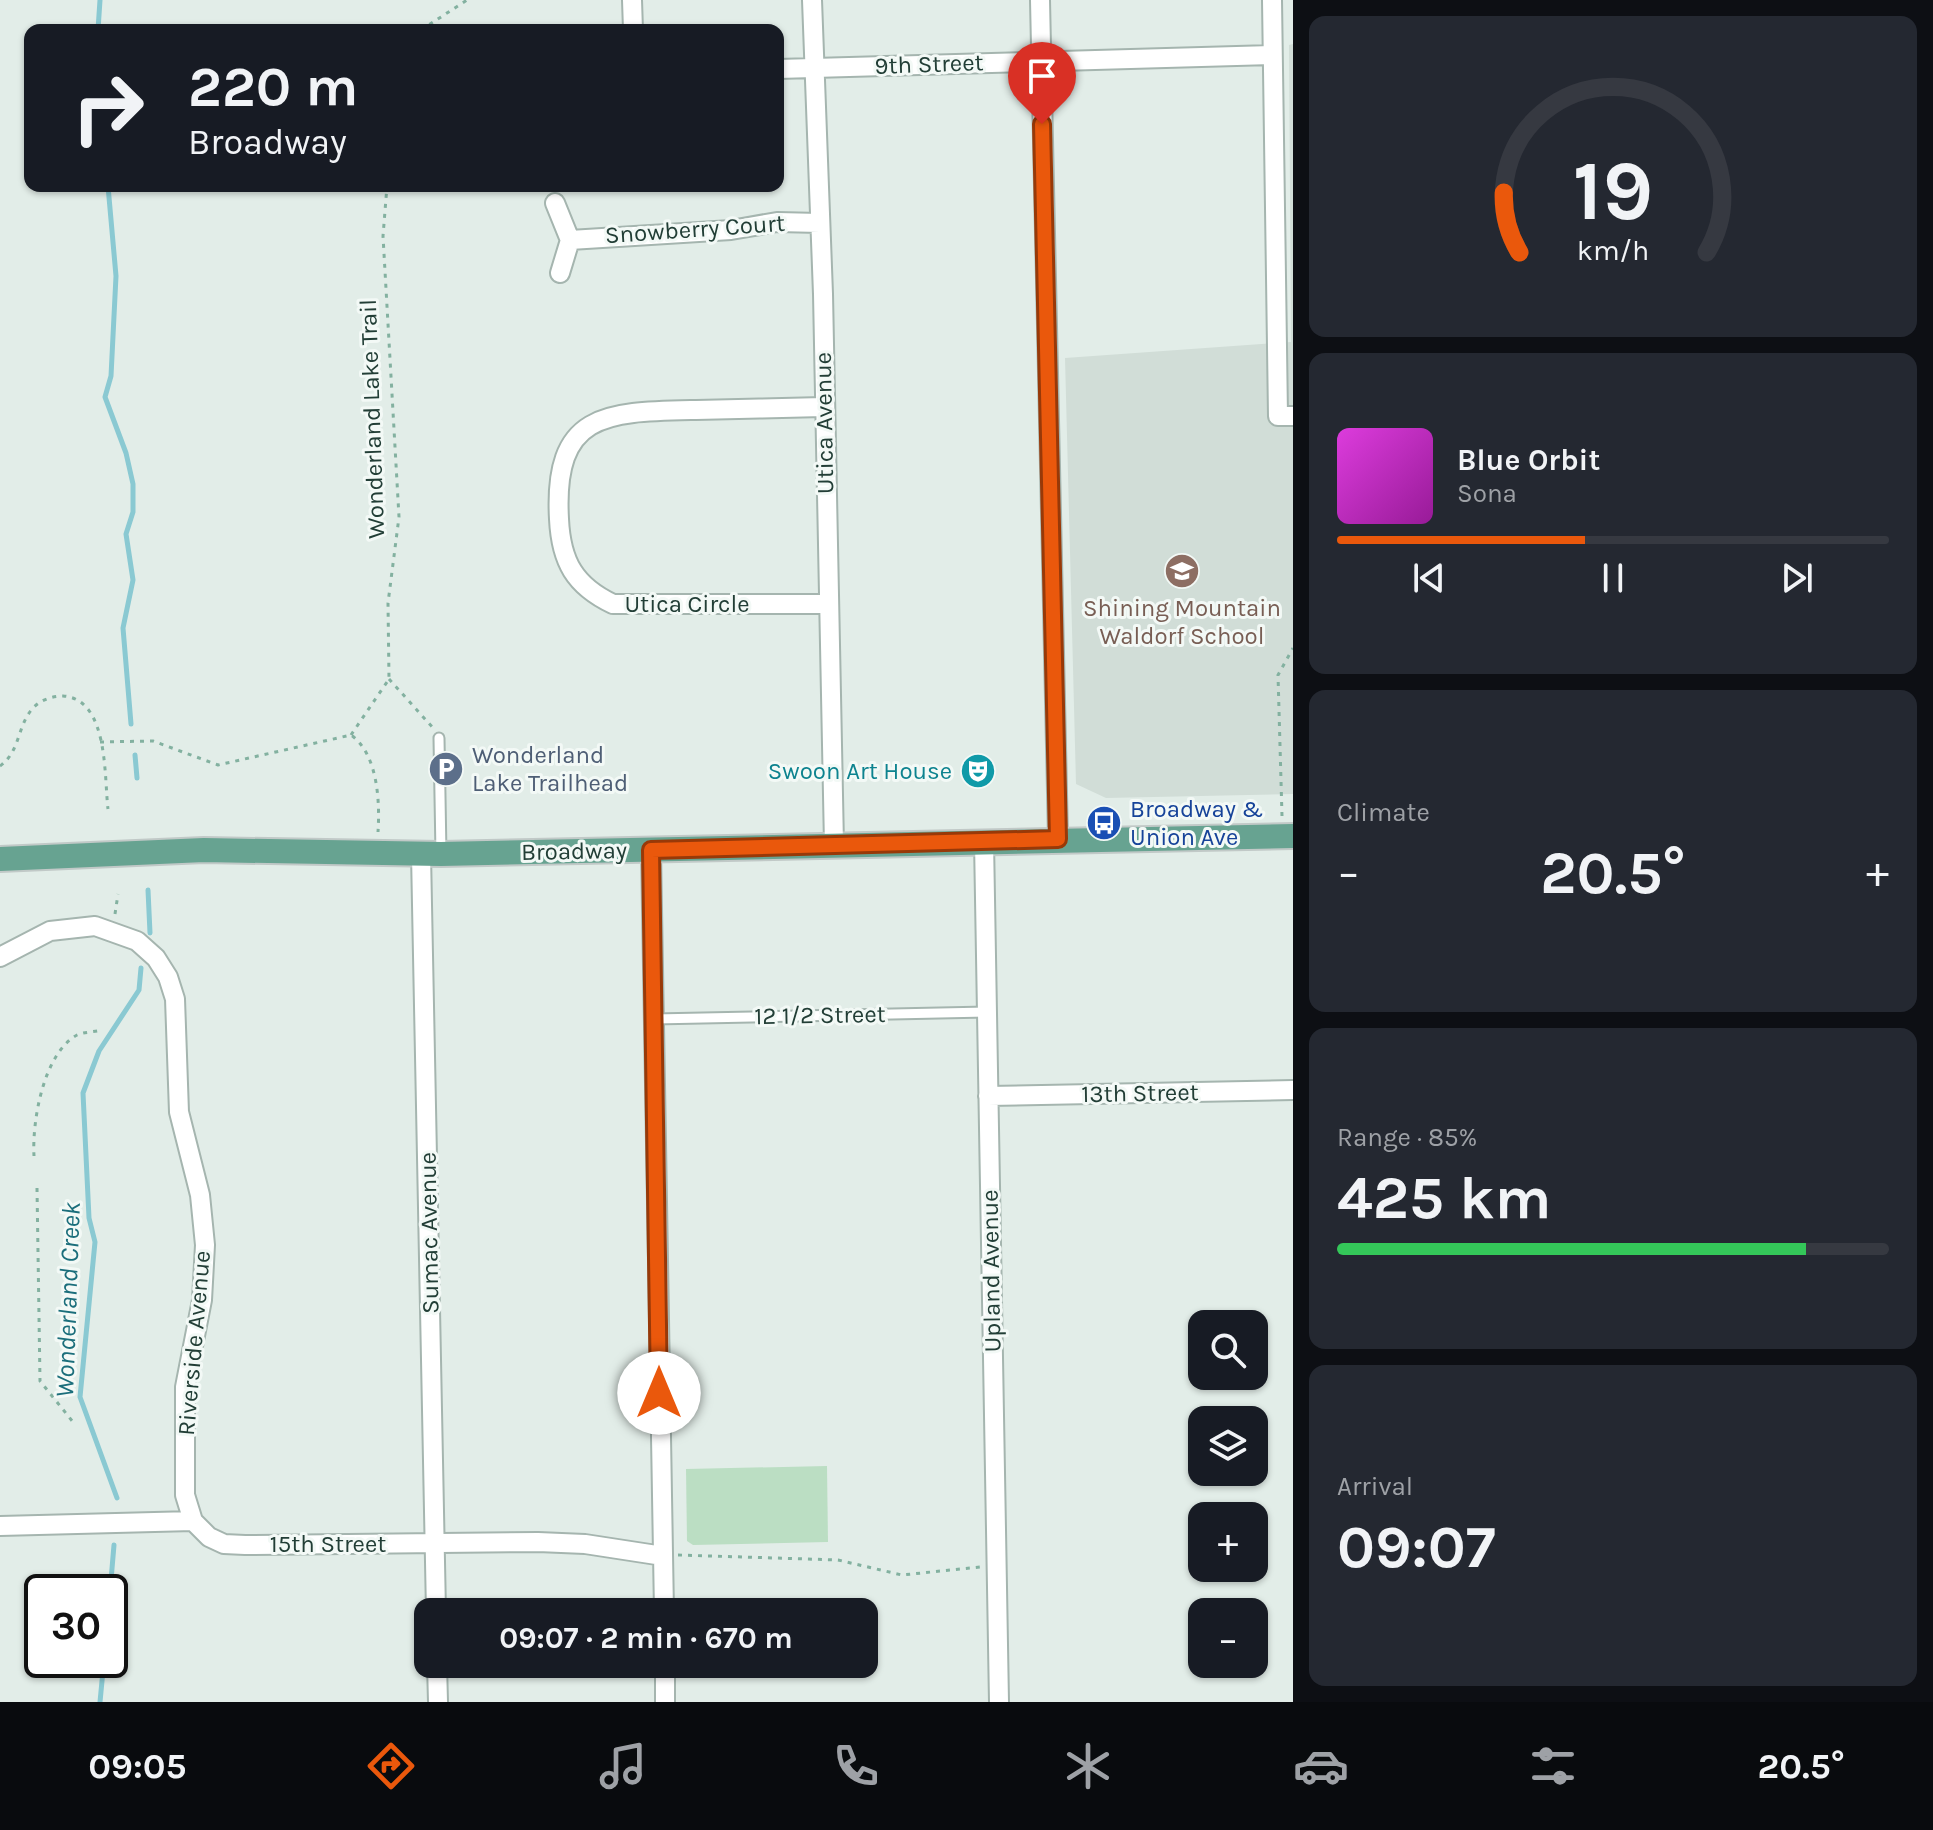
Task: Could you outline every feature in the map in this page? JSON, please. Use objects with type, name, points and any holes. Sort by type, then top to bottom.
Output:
[{"type":"main road","name":"Broadway","points":[[0,859],[204,850],[431,854],[1288,836]]},
{"type":"street","points":[[632,0],[633,24]]},
{"type":"street","name":"Utica Avenue","points":[[812,0],[834,845]]},
{"type":"street","points":[[1040,0],[1058,839]]},
{"type":"street","points":[[1272,0],[1285,416]]},
{"type":"street","name":"9th Street","points":[[784,69],[1272,55]]},
{"type":"street","name":"Snowberry Court","points":[[555,203],[570,240],[560,273]]},
{"type":"street","name":"Snowberry Court","points":[[570,240],[731,230],[777,222],[820,223]]},
{"type":"street","name":"Utica Circle","points":[[823,407],[624,411],[586,428],[572,443],[562,462],[557,484],[561,548],[571,573],[589,593],[613,604],[827,604]]},
{"type":"street","name":"Upland Avenue","points":[[984,841],[999,1702]]},
{"type":"street","points":[[651,850],[664,1598]]},
{"type":"street","name":"Sumac Avenue","points":[[431,854],[436,1598]]},
{"type":"street","name":"Riverside Avenue","points":[[0,957],[50,931],[72,926],[111,930],[137,941],[156,958],[168,977],[175,999],[179,1112],[200,1195],[205,1245],[202,1300],[185,1387],[185,1495],[193,1521]]},
{"type":"street","name":"13th Street","points":[[988,1096],[1293,1090]]},
{"type":"street","points":[[0,1526],[193,1521]]},
{"type":"street","name":"15th Street","points":[[193,1521],[209,1537],[224,1544],[585,1544],[663,1556]]},
{"type":"street","points":[[437,1678],[438,1702]]},
{"type":"street","points":[[665,1678],[665,1702]]},
{"type":"lane","points":[[431,854],[439,738]]},
{"type":"lane","name":"12 1/2 Street","points":[[654,1019],[987,1012]]},
{"type":"path","points":[[430,24],[467,0]]},
{"type":"path","name":"Wonderland Lake Trail","points":[[387,192],[383,236],[399,517],[388,603],[389,679]]},
{"type":"path","points":[[1288,836],[1278,675],[1293,648]]},
{"type":"path","points":[[100,742],[153,741],[218,765],[351,735],[389,679],[409,704],[430,720],[439,738]]},
{"type":"path","points":[[0,766],[14,752],[26,718],[47,698],[74,699],[86,707],[97,725],[108,809]]},
{"type":"path","points":[[351,735],[368,756],[375,784],[379,814],[376,854]]},
{"type":"path","points":[[111,930],[118,894]]},
{"type":"path","points":[[34,1156],[33,1127],[38,1097],[62,1050],[77,1035],[102,1030]]},
{"type":"path","points":[[37,1188],[40,1381],[73,1422]]},
{"type":"path","points":[[663,1556],[838,1560],[902,1575],[996,1566]]},
{"type":"shaded area","name":"Shining Mountain Waldorf School","points":[[1293,44],[1293,794],[1106,798],[1076,784],[1065,358],[1291,342],[1289,45]]},
{"type":"green space","points":[[827,1466],[828,1542],[693,1545],[687,1541],[686,1469]]},
{"type":"waterway","name":"Wonderland Creek","points":[[98,24],[100,0]]},
{"type":"waterway","name":"Wonderland Creek","points":[[109,192],[116,276],[111,376],[105,397],[126,453],[133,484],[133,512],[126,534],[133,580],[123,628],[131,724]]},
{"type":"waterway","name":"Wonderland Creek","points":[[135,755],[137,778]]},
{"type":"waterway","name":"Wonderland Creek","points":[[148,890],[150,933]]},
{"type":"waterway","name":"Wonderland Creek","points":[[117,1498],[80,1397],[95,1242],[89,1218],[83,1093],[99,1051],[139,990],[141,968]]},
{"type":"waterway","name":"Wonderland Creek","points":[[112,1574],[114,1545]]},
{"type":"waterway","name":"Wonderland Creek","points":[[100,1702],[102,1678]]},
{"type":"place","name":"Shining Mountain Waldorf School","points":[[1182,571]]},
{"type":"place","name":"Wonderland Lake Trailhead","points":[[446,769]]},
{"type":"place","name":"Swoon Art House","points":[[978,771]]},
{"type":"place","name":"Broadway & Union Ave","points":[[1104,823]]},
{"type":"route","points":[[659,1393],[660,1285],[651,850],[1058,839],[1042,124]]}]
